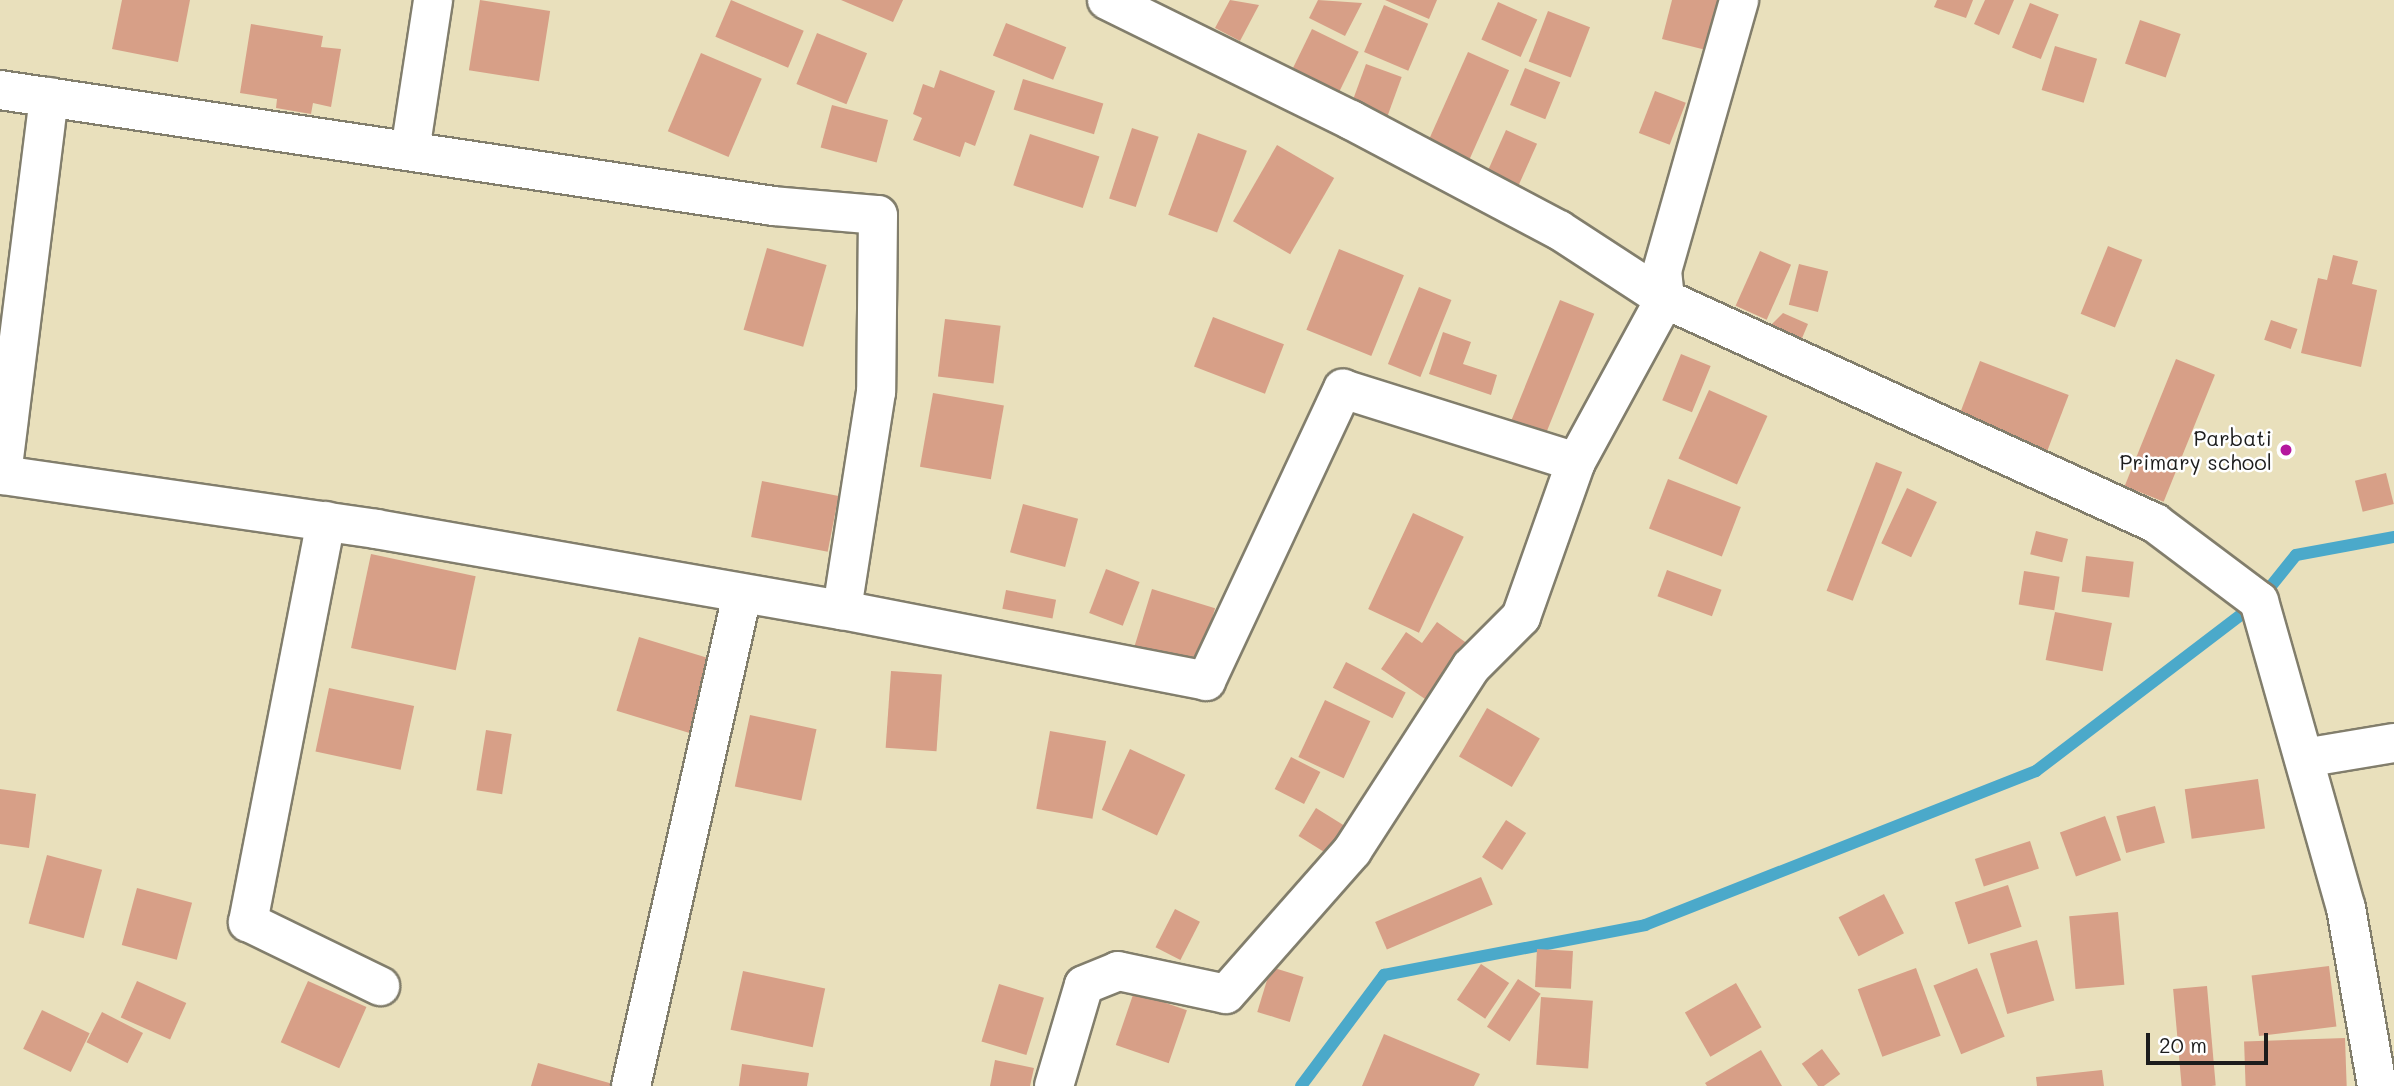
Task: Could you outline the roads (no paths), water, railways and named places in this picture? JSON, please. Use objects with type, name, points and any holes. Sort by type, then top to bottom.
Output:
[{"type":"street","points":[[410,151],[433,0]]},
{"type":"street","points":[[1107,0],[1352,120],[1535,217],[1665,299],[2155,523],[2259,601],[2346,908],[2377,1086]]},
{"type":"street","points":[[1054,1086],[1084,985],[1118,971],[1226,994],[1352,851],[1471,667],[1521,617],[1576,462],[1665,299],[1662,271],[1739,0]]},
{"type":"street","points":[[0,90],[773,206],[878,215],[876,392],[842,610]]},
{"type":"street","points":[[49,97],[2,475],[326,521],[742,595],[842,610],[1206,681],[1343,389],[1576,462]]},
{"type":"street","points":[[326,521],[248,922],[380,986]]},
{"type":"street","points":[[631,1086],[742,595]]},
{"type":"street","points":[[2304,758],[2394,743]]},
{"type":"waterway","points":[[1301,1086],[1384,975],[1645,925],[2036,771],[2259,601],[2296,555],[2394,537]]},
{"type":"place","name":"Parbati Primary school","points":[[2286,450]]}]
